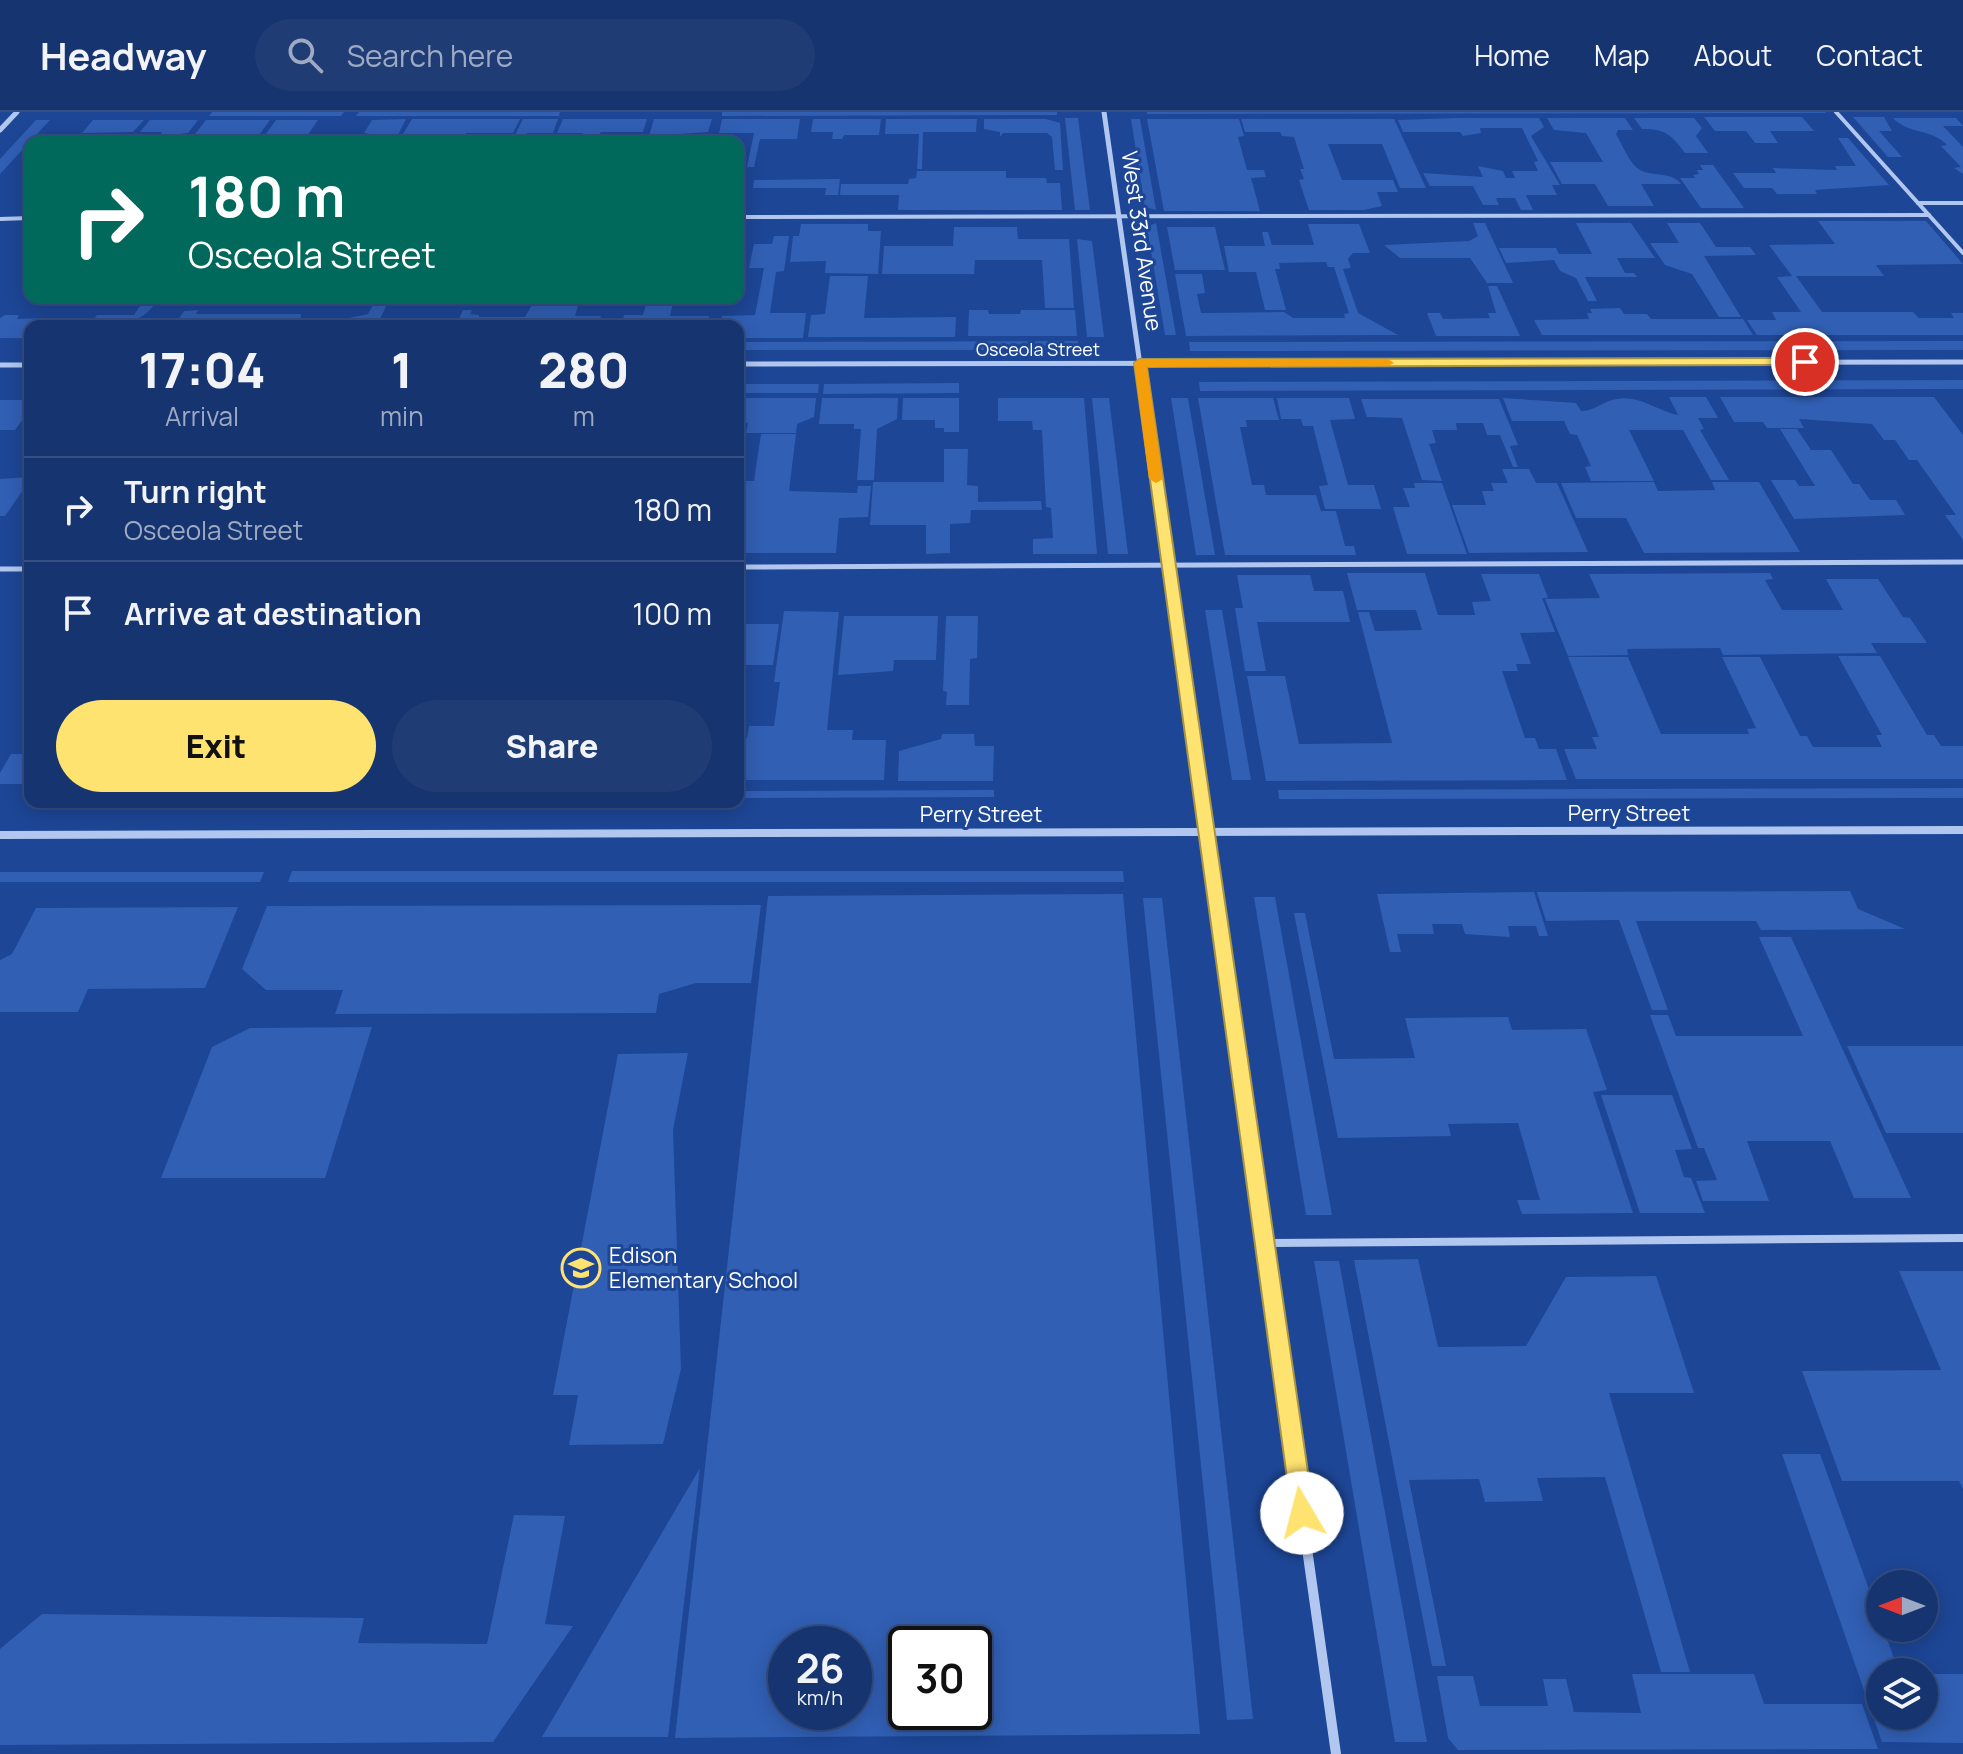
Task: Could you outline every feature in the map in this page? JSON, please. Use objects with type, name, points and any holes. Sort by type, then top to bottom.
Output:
[{"type":"street","points":[[0,130],[17,112]]},
{"type":"street","name":"West 33rd Avenue","points":[[1104,112],[1336,1754]]},
{"type":"street","name":"Osceola Street","points":[[744,364],[1963,362]]},
{"type":"street","points":[[0,365],[24,365]]},
{"type":"street","name":"Perry Street","points":[[0,835],[1963,830]]},
{"type":"lane","points":[[1836,112],[1963,253]]},
{"type":"lane","points":[[1918,203],[1963,203]]},
{"type":"lane","points":[[744,217],[1929,215]]},
{"type":"lane","points":[[0,219],[24,218]]},
{"type":"lane","points":[[744,567],[1963,562]]},
{"type":"lane","points":[[0,569],[24,569]]},
{"type":"lane","points":[[1264,1243],[1963,1238]]},
{"type":"shaded area","points":[[212,112],[344,112],[341,116],[209,116]]},
{"type":"shaded area","points":[[359,112],[560,112],[559,116],[356,116]]},
{"type":"shaded area","points":[[722,112],[1057,112],[1057,115],[722,116]]},
{"type":"shaded area","points":[[1825,112],[1826,113],[1147,114]]},
{"type":"shaded area","points":[[1704,117],[1802,117],[1814,131],[1770,131],[1778,143],[1755,143],[1746,131],[1715,131]]},
{"type":"shaded area","points":[[1853,117],[1884,117],[1892,131],[1879,131],[1902,157],[1888,157]]},
{"type":"shaded area","points":[[1065,118],[1078,118],[1090,210],[1075,210]]},
{"type":"shaded area","points":[[1539,118],[1544,127],[1531,136],[1560,185],[1552,185],[1557,195],[1526,195],[1533,210],[1521,210],[1515,198],[1496,198],[1499,205],[1483,205],[1473,186],[1430,186],[1423,173],[1483,177],[1478,166],[1503,171],[1506,178],[1515,178],[1512,171],[1538,171],[1534,162],[1538,161],[1522,128],[1480,128],[1481,133],[1463,136],[1460,132],[1403,132],[1398,120]]},
{"type":"shaded area","points":[[1547,118],[1625,118],[1633,130],[1618,130],[1616,134],[1634,165],[1648,173],[1672,177],[1681,184],[1641,184],[1654,206],[1608,206],[1595,184],[1562,184],[1550,162],[1603,162],[1586,133],[1554,130]]},
{"type":"shaded area","points":[[1634,118],[1694,118],[1702,128],[1696,136],[1708,153],[1685,153],[1667,134],[1642,129]]},
{"type":"shaded area","points":[[1893,118],[1956,118],[1963,126],[1943,126],[1963,147],[1963,174],[1954,168],[1961,167],[1941,146],[1947,145],[1941,140],[1906,127]]},
{"type":"shaded area","points":[[406,119],[398,135],[388,136],[368,136],[370,134],[364,133],[372,120]]},
{"type":"shaded area","points":[[412,119],[520,119],[513,133],[466,133],[465,136],[403,134]]},
{"type":"shaded area","points":[[523,119],[558,119],[553,133],[514,136]]},
{"type":"shaded area","points":[[563,119],[647,119],[643,132],[601,132],[597,136],[557,133]]},
{"type":"shaded area","points":[[654,119],[712,119],[708,132],[649,136]]},
{"type":"shaded area","points":[[722,119],[800,119],[797,139],[760,139],[754,167],[747,167],[754,133],[719,133]]},
{"type":"shaded area","points":[[813,119],[881,119],[879,135],[844,135],[842,139],[832,139],[833,132],[811,132]]},
{"type":"shaded area","points":[[886,119],[977,119],[976,132],[923,132],[922,169],[917,169],[919,134],[885,134]]},
{"type":"shaded area","points":[[984,119],[1046,119],[1060,123],[1063,170],[1055,170],[1052,137],[1047,133],[1003,133],[1000,137],[1000,132],[984,129]]},
{"type":"shaded area","points":[[1131,119],[1140,119],[1156,210],[1145,207]]},
{"type":"shaded area","points":[[1147,119],[1239,119],[1244,136],[1238,137],[1247,170],[1264,170],[1266,177],[1251,178],[1260,211],[1164,211]]},
{"type":"shaded area","points":[[1241,119],[1394,119],[1426,188],[1400,188],[1382,144],[1328,144],[1342,180],[1393,180],[1398,192],[1377,192],[1382,206],[1364,210],[1309,210],[1299,180],[1304,179],[1300,169],[1304,169],[1294,137],[1282,136],[1280,132],[1245,132]]},
{"type":"shaded area","points":[[36,120],[50,120],[35,136],[24,136],[24,148],[0,174],[0,159]]},
{"type":"shaded area","points":[[93,120],[144,120],[133,132],[82,133]]},
{"type":"shaded area","points":[[150,120],[198,120],[188,133],[159,136],[162,132],[140,132]]},
{"type":"shaded area","points":[[206,120],[270,120],[258,136],[195,134]]},
{"type":"shaded area","points":[[276,120],[318,120],[307,136],[264,136]]},
{"type":"shaded area","points":[[1838,138],[1848,138],[1889,185],[1815,190],[1817,194],[1777,194],[1772,188],[1744,188],[1733,173],[1776,173],[1773,168],[1837,170],[1835,166],[1856,166]]},
{"type":"shaded area","points":[[1700,165],[1713,165],[1744,208],[1701,208],[1680,178],[1695,178],[1693,175],[1699,174],[1697,170],[1703,170]]},
{"type":"shaded area","points":[[917,171],[1006,171],[1006,178],[1046,178],[1047,183],[1060,183],[1062,210],[898,210],[899,195],[840,195],[841,184],[908,184],[909,179],[916,178]]},
{"type":"shaded area","points":[[840,179],[838,195],[825,195],[826,188],[753,188],[754,180]]},
{"type":"shaded area","points":[[1818,221],[1926,221],[1963,264],[1876,265],[1884,276],[1796,276],[1822,312],[1913,312],[1919,318],[1954,318],[1951,313],[1963,313],[1963,335],[1757,335],[1747,320],[1776,320],[1772,312],[1801,312],[1777,277],[1792,276],[1769,245],[1835,244]]},
{"type":"shaded area","points":[[1156,223],[1176,335],[1165,335],[1147,227]]},
{"type":"shaded area","points":[[1473,223],[1485,223],[1513,283],[1487,283],[1470,258],[1400,258],[1384,245],[1469,241],[1478,236]]},
{"type":"shaded area","points":[[1576,223],[1631,223],[1655,258],[1617,258],[1625,273],[1634,273],[1637,277],[1585,277],[1597,301],[1588,301],[1576,278],[1560,271],[1554,260],[1506,263],[1499,248],[1556,248],[1559,254],[1592,254]]},
{"type":"shaded area","points":[[1667,223],[1700,223],[1716,247],[1750,247],[1756,255],[1704,256],[1741,317],[1719,317],[1692,274],[1665,265],[1650,243],[1679,243]]},
{"type":"shaded area","points":[[801,224],[868,224],[868,231],[881,231],[878,274],[825,273],[826,261],[790,262],[793,236],[799,236]]},
{"type":"shaded area","points":[[1308,224],[1359,224],[1370,253],[1353,253],[1348,259],[1351,268],[1343,269],[1358,313],[1398,335],[1186,336],[1175,274],[1202,274],[1205,293],[1197,294],[1201,313],[1284,312],[1293,318],[1345,318],[1344,314],[1349,313],[1334,267],[1328,267],[1326,262],[1279,263],[1280,269],[1275,269],[1286,310],[1265,310],[1256,272],[1229,272],[1224,246],[1265,246],[1262,232],[1268,232],[1272,245],[1314,245]]},
{"type":"shaded area","points":[[954,227],[1017,227],[1018,239],[1069,239],[1074,308],[1045,308],[1042,260],[975,260],[974,274],[882,274],[884,246],[953,246]]},
{"type":"shaded area","points":[[1167,227],[1215,227],[1225,270],[1175,270]]},
{"type":"shaded area","points":[[774,236],[789,236],[784,271],[776,272],[770,313],[806,313],[803,338],[744,338],[744,320],[721,320],[722,316],[755,315],[764,268],[749,268],[754,244],[772,244]]},
{"type":"shaded area","points":[[1077,239],[1092,241],[1104,337],[1087,337]]},
{"type":"shaded area","points":[[830,276],[868,276],[864,318],[956,317],[955,337],[808,337],[811,315],[825,314]]},
{"type":"shaded area","points":[[1488,286],[1497,286],[1520,336],[1436,336],[1427,313],[1440,313],[1443,319],[1490,318],[1488,313],[1496,313]]},
{"type":"shaded area","points":[[141,304],[154,304],[143,316],[132,320],[93,320],[97,315],[134,315]]},
{"type":"shaded area","points":[[374,304],[387,304],[380,319],[407,319],[340,320],[368,314]]},
{"type":"shaded area","points":[[533,304],[578,304],[575,316],[601,316],[600,320],[418,320],[459,319],[463,310],[472,310],[470,314],[479,317],[525,317]]},
{"type":"shaded area","points":[[646,304],[673,304],[670,316],[709,316],[708,320],[623,320],[624,315],[643,315]]},
{"type":"shaded area","points":[[1620,308],[1624,314],[1647,314],[1651,319],[1743,319],[1753,335],[1542,335],[1534,320],[1589,319],[1587,313],[1592,313],[1590,309]]},
{"type":"shaded area","points":[[198,310],[196,314],[301,314],[300,320],[178,320],[184,311]]},
{"type":"shaded area","points":[[969,310],[988,310],[989,314],[1020,314],[1021,310],[1075,310],[1077,336],[968,336]]},
{"type":"shaded area","points":[[19,315],[17,319],[42,318],[24,320],[24,338],[0,338],[0,318]]},
{"type":"shaded area","points":[[1078,341],[1079,350],[744,350],[744,342]]},
{"type":"shaded area","points":[[1963,341],[1963,350],[1190,351],[1189,342]]},
{"type":"shaded area","points":[[1963,380],[1963,389],[1200,391],[1199,382]]},
{"type":"shaded area","points":[[959,383],[959,393],[823,394],[824,384]]},
{"type":"shaded area","points":[[744,384],[819,384],[818,393],[744,393]]},
{"type":"shaded area","points":[[1669,397],[1706,397],[1718,418],[1698,418],[1704,429],[1700,430],[1729,480],[1711,480],[1683,430],[1629,430],[1654,481],[1591,481],[1585,467],[1591,466],[1577,435],[1570,434],[1564,421],[1512,421],[1503,398],[1576,403],[1581,411],[1625,398],[1678,415]]},
{"type":"shaded area","points":[[1720,397],[1934,397],[1963,435],[1963,540],[1945,515],[1956,515],[1917,460],[1909,460],[1895,440],[1884,440],[1872,424],[1799,419],[1804,428],[1767,428],[1763,422],[1734,422]]},
{"type":"shaded area","points":[[744,398],[816,398],[814,417],[797,424],[796,433],[746,433],[748,423],[744,423]]},
{"type":"shaded area","points":[[822,398],[898,398],[897,419],[877,429],[874,480],[857,480],[861,429],[854,429],[854,424],[819,424]]},
{"type":"shaded area","points":[[903,398],[959,398],[959,432],[944,432],[944,428],[935,428],[935,420],[902,420]]},
{"type":"shaded area","points":[[998,398],[1084,398],[1097,554],[1033,554],[1033,539],[1053,538],[1051,508],[1046,507],[1042,430],[1033,430],[1032,421],[998,421]]},
{"type":"shaded area","points":[[1092,398],[1109,398],[1128,554],[1108,554]]},
{"type":"shaded area","points":[[1171,398],[1188,398],[1215,555],[1196,555]]},
{"type":"shaded area","points":[[1198,398],[1273,398],[1279,420],[1246,420],[1247,427],[1240,427],[1252,485],[1264,485],[1266,495],[1316,495],[1321,511],[1336,511],[1345,546],[1354,546],[1356,555],[1225,555]]},
{"type":"shaded area","points":[[1277,398],[1349,398],[1355,419],[1330,420],[1348,485],[1374,485],[1381,509],[1325,509],[1319,486],[1328,485],[1313,426],[1303,426],[1301,419],[1281,419]]},
{"type":"shaded area","points":[[1361,399],[1499,399],[1518,445],[1510,446],[1518,467],[1513,467],[1500,435],[1487,435],[1483,423],[1456,423],[1457,430],[1432,430],[1436,443],[1429,444],[1442,481],[1422,480],[1402,418],[1367,417]]},
{"type":"shaded area","points":[[0,400],[24,400],[24,417],[15,430],[0,430]]},
{"type":"shaded area","points":[[1780,429],[1797,429],[1811,450],[1831,450],[1853,484],[1859,484],[1870,500],[1896,500],[1905,515],[1794,519],[1771,480],[1795,480],[1799,486],[1815,486]]},
{"type":"shaded area","points":[[761,434],[796,434],[789,491],[857,493],[858,486],[871,486],[868,517],[839,518],[836,553],[744,553],[744,493],[746,481],[754,481]]},
{"type":"shaded area","points":[[944,449],[968,449],[967,485],[978,486],[978,502],[1041,501],[1042,510],[971,510],[970,523],[950,524],[950,553],[926,554],[926,525],[870,525],[873,482],[944,482]]},
{"type":"shaded area","points":[[1502,469],[1529,469],[1536,483],[1557,483],[1588,552],[1469,553],[1452,505],[1486,505],[1482,491],[1494,491],[1491,483],[1508,483]]},
{"type":"shaded area","points":[[24,477],[24,489],[5,516],[0,516],[0,479]]},
{"type":"shaded area","points":[[1654,482],[1658,491],[1715,490],[1712,482],[1759,482],[1800,552],[1644,553],[1626,518],[1576,518],[1561,483]]},
{"type":"shaded area","points":[[1414,483],[1442,483],[1467,554],[1407,554],[1393,507],[1410,507],[1403,488],[1415,488]]},
{"type":"shaded area","points":[[1347,573],[1425,573],[1438,615],[1475,615],[1472,602],[1491,601],[1481,574],[1539,574],[1548,598],[1542,598],[1555,632],[1520,633],[1531,664],[1516,664],[1518,671],[1502,671],[1525,738],[1535,738],[1539,749],[1556,749],[1567,780],[1266,781],[1247,676],[1285,676],[1299,744],[1392,743],[1358,612],[1369,612],[1375,631],[1422,630],[1416,610],[1357,610]]},
{"type":"shaded area","points":[[1770,573],[1773,579],[1765,580],[1782,610],[1843,610],[1826,579],[1878,579],[1903,617],[1910,618],[1927,643],[1871,643],[1877,653],[1723,655],[1720,648],[1627,649],[1628,655],[1568,656],[1545,599],[1600,598],[1589,574]]},
{"type":"shaded area","points":[[1237,575],[1310,575],[1314,591],[1343,591],[1350,622],[1257,622],[1266,671],[1245,671],[1235,608],[1243,608]]},
{"type":"shaded area","points":[[1205,610],[1222,610],[1251,780],[1232,780]]},
{"type":"shaded area","points":[[784,611],[839,612],[827,730],[853,730],[852,740],[886,740],[884,780],[744,780],[744,738],[747,738],[749,726],[774,726],[780,682],[774,682]]},
{"type":"shaded area","points":[[844,616],[938,616],[936,660],[894,660],[893,671],[838,675]]},
{"type":"shaded area","points":[[946,616],[978,616],[977,658],[970,659],[969,705],[946,705],[947,692],[943,691]]},
{"type":"shaded area","points":[[744,624],[779,624],[773,665],[744,665]]},
{"type":"shaded area","points":[[1838,656],[1880,656],[1927,735],[1934,735],[1941,746],[1963,746],[1963,779],[1576,779],[1564,749],[1597,749],[1592,737],[1599,737],[1568,657],[1628,657],[1661,734],[1749,734],[1747,729],[1756,728],[1722,657],[1760,657],[1800,736],[1807,736],[1813,747],[1882,747],[1876,735],[1882,735]]},
{"type":"shaded area","points":[[942,734],[974,734],[975,746],[994,746],[993,781],[898,781],[899,751],[941,739]]},
{"type":"shaded area","points":[[11,754],[24,754],[24,784],[0,784],[0,773]]},
{"type":"shaded area","points":[[1963,788],[1963,798],[1279,799],[1278,790]]},
{"type":"shaded area","points":[[994,790],[994,797],[744,798],[744,791]]},
{"type":"shaded area","points":[[292,871],[1123,871],[1124,882],[288,882]]},
{"type":"shaded area","points":[[0,872],[264,872],[260,882],[0,882]]},
{"type":"shaded area","points":[[1850,891],[1858,909],[1905,929],[1761,930],[1756,921],[1636,921],[1668,1010],[1652,1010],[1619,920],[1546,921],[1537,892]]},
{"type":"shaded area","points":[[1534,892],[1548,936],[1539,936],[1536,926],[1508,926],[1510,937],[1465,934],[1462,924],[1432,924],[1434,934],[1397,934],[1401,952],[1390,952],[1377,894]]},
{"type":"shaded area","points":[[1123,894],[1200,1734],[675,1738],[768,896]]},
{"type":"shaded area","points":[[1254,897],[1275,897],[1332,1215],[1306,1215]]},
{"type":"shaded area","points":[[1143,898],[1162,898],[1253,1719],[1227,1720]]},
{"type":"shaded area","points":[[761,905],[751,983],[696,983],[659,994],[656,1013],[335,1014],[343,990],[266,990],[242,969],[267,906]]},
{"type":"shaded area","points":[[238,907],[205,988],[88,989],[78,1012],[0,1012],[0,960],[12,954],[36,908]]},
{"type":"shaded area","points":[[1294,913],[1305,913],[1334,1059],[1415,1058],[1405,1018],[1508,1017],[1512,1030],[1586,1029],[1607,1090],[1593,1092],[1633,1213],[1522,1214],[1517,1200],[1540,1200],[1518,1123],[1448,1124],[1451,1136],[1338,1138]]},
{"type":"shaded area","points":[[1759,937],[1791,937],[1911,1198],[1854,1198],[1830,1141],[1747,1141],[1769,1201],[1703,1201],[1696,1181],[1717,1180],[1704,1148],[1698,1148],[1650,1015],[1668,1015],[1676,1036],[1803,1036]]},
{"type":"shaded area","points":[[372,1027],[325,1178],[161,1178],[212,1047],[250,1028]]},
{"type":"shaded area","points":[[1847,1046],[1963,1046],[1963,1133],[1886,1133]]},
{"type":"shaded area","points":[[688,1053],[673,1130],[681,1369],[663,1444],[569,1445],[578,1395],[553,1395],[618,1054]]},
{"type":"shaded area","points":[[1601,1095],[1672,1095],[1692,1149],[1675,1150],[1684,1177],[1691,1178],[1705,1213],[1640,1213]]},
{"type":"shaded area","points":[[1418,1259],[1438,1347],[1526,1346],[1566,1277],[1656,1276],[1694,1393],[1609,1393],[1690,1672],[1661,1672],[1605,1477],[1537,1478],[1543,1501],[1485,1502],[1479,1479],[1409,1480],[1446,1666],[1432,1666],[1354,1260]]},
{"type":"shaded area","points":[[1314,1261],[1339,1261],[1427,1742],[1395,1742]]},
{"type":"shaded area","points":[[1899,1271],[1963,1271],[1963,1489],[1959,1481],[1842,1481],[1802,1371],[1941,1370]]},
{"type":"shaded area","points":[[1782,1454],[1820,1454],[1866,1581],[1866,1642],[1888,1642],[1894,1658],[1866,1658],[1866,1696]]},
{"type":"shaded area","points":[[700,1468],[668,1737],[542,1737]]},
{"type":"shaded area","points":[[514,1515],[565,1516],[545,1624],[573,1626],[493,1742],[0,1745],[0,1649],[42,1614],[364,1618],[358,1643],[487,1644]]},
{"type":"shaded area","points":[[1632,1674],[1754,1674],[1764,1704],[1862,1704],[1866,1730],[1871,1730],[1878,1749],[1458,1750],[1448,1738],[1437,1676],[1473,1676],[1480,1706],[1548,1706],[1543,1679],[1566,1679],[1574,1712],[1641,1713]]},
{"type":"shaded area","points":[[1938,1674],[1963,1674],[1963,1743],[1882,1742],[1878,1730],[1938,1730]]},
{"type":"slow traffic","points":[[1156,479],[1140,363],[1388,363]]},
{"type":"place","name":"Edison Elementary School","points":[[581,1268]]},
{"type":"route","points":[[1302,1513],[1140,363],[1805,362]]}]
